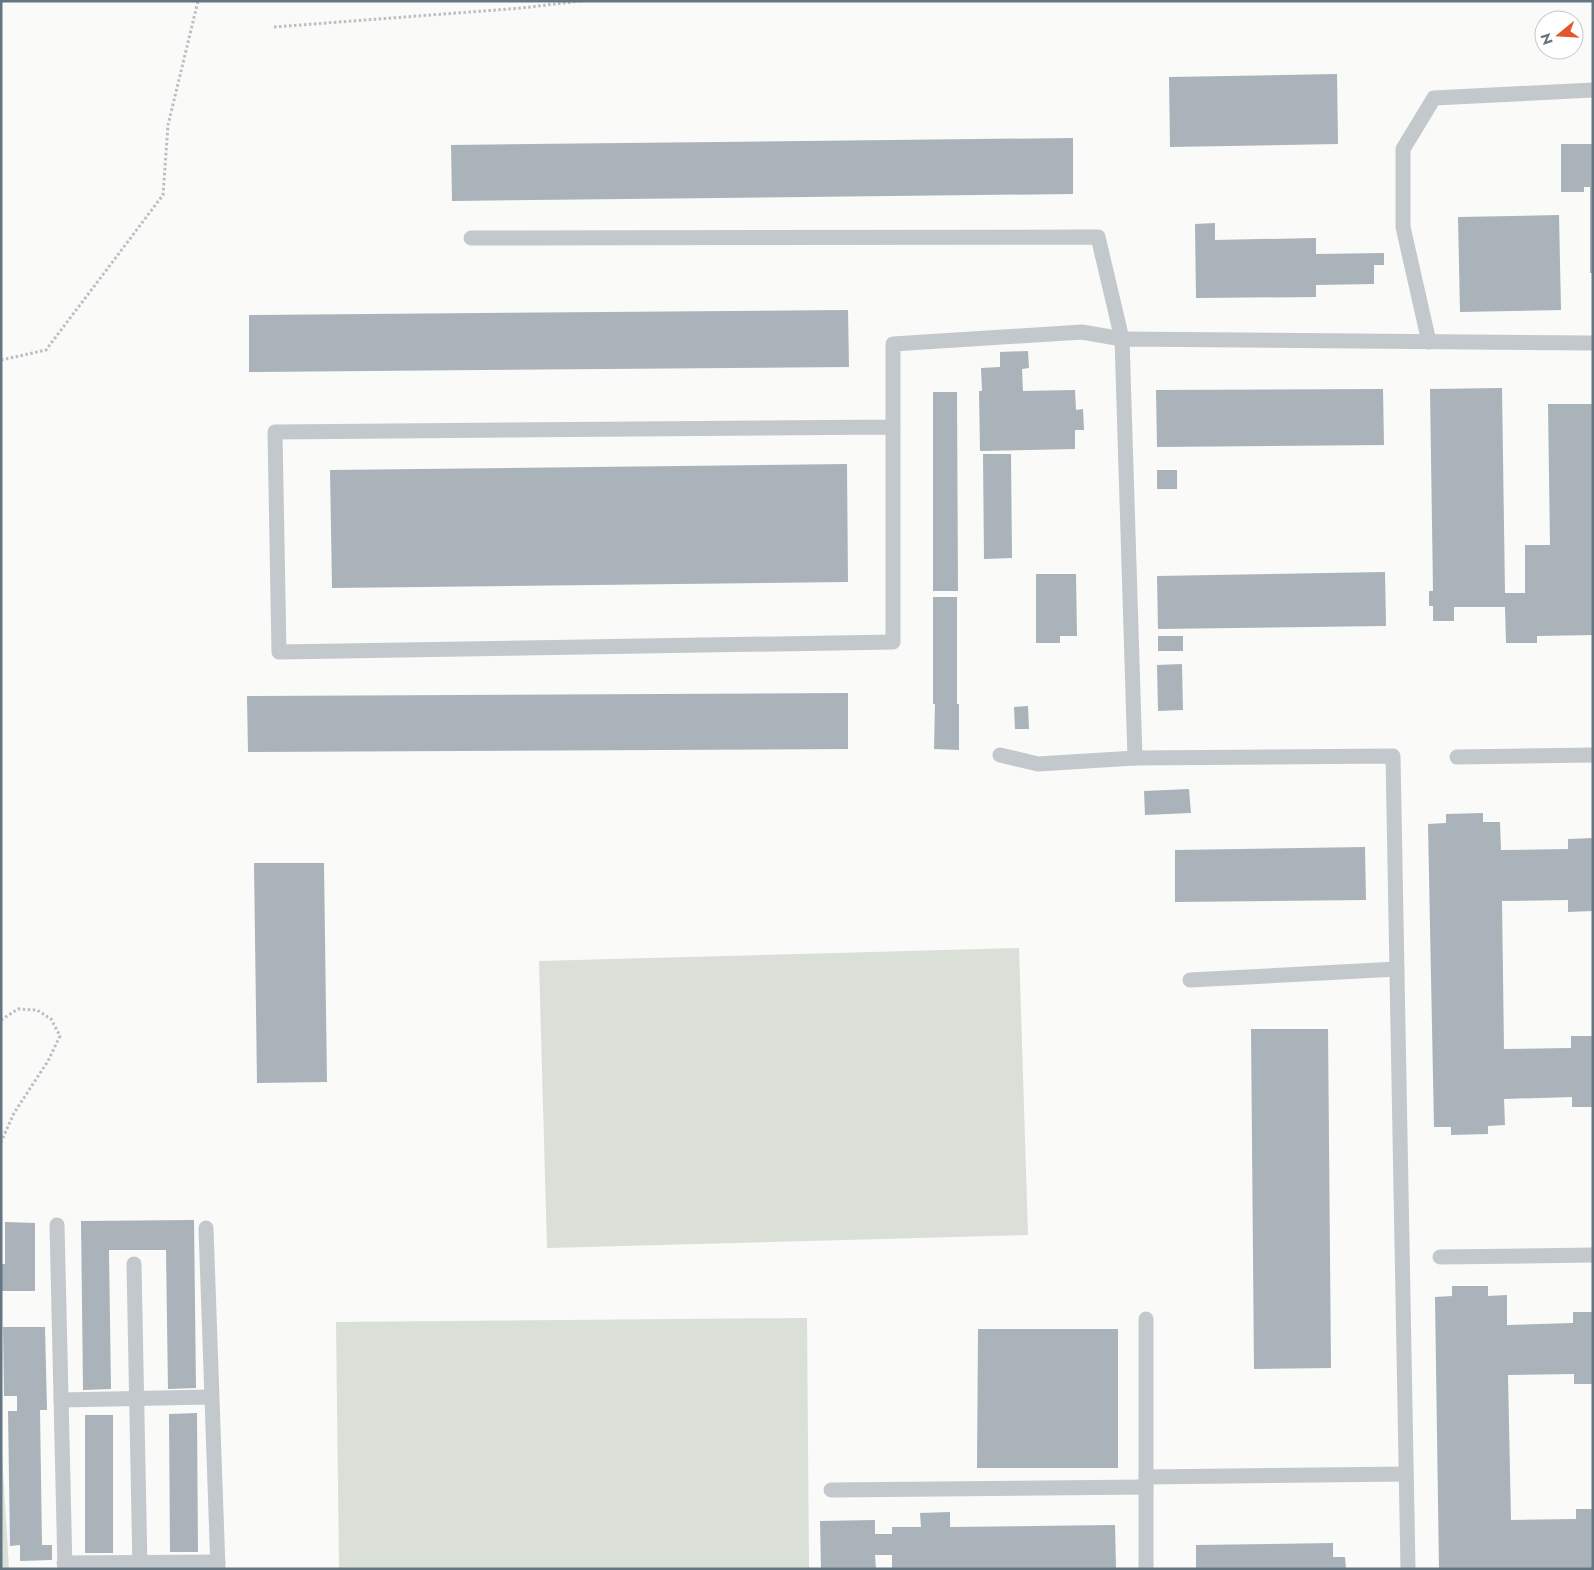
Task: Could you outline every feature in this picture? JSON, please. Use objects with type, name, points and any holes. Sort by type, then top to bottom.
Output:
[{"type":"lane","points":[[1430,342],[1403,227],[1403,149],[1434,98],[1593,90]]},
{"type":"lane","points":[[471,238],[1098,237],[1122,339],[1135,758]]},
{"type":"lane","points":[[893,427],[276,432],[279,652],[893,642],[893,427],[892,344],[1082,332],[1122,339],[1593,343]]},
{"type":"lane","points":[[1000,755],[1038,764],[1135,758],[1393,756],[1408,1569]]},
{"type":"lane","points":[[1457,757],[1593,755]]},
{"type":"lane","points":[[1190,980],[1397,969]]},
{"type":"lane","points":[[57,1225],[64,1566],[218,1566],[206,1228]]},
{"type":"lane","points":[[1440,1257],[1593,1255]]},
{"type":"lane","points":[[134,1264],[139,1566]]},
{"type":"lane","points":[[1146,1319],[1146,1569]]},
{"type":"lane","points":[[61,1400],[211,1397]]},
{"type":"lane","points":[[831,1490],[1406,1474]]},
{"type":"path","points":[[1,360],[46,350],[164,195],[168,125],[198,1]]},
{"type":"path","points":[[274,27],[522,8],[580,1]]},
{"type":"path","points":[[1,1020],[18,1009],[37,1010],[51,1019],[60,1036],[48,1061],[14,1113],[1,1142]]},
{"type":"shaded area","points":[[1019,948],[1028,1235],[547,1248],[539,961]]},
{"type":"shaded area","points":[[807,1318],[809,1569],[339,1569],[336,1322]]},
{"type":"shaded area","points":[[1,1438],[9,1569],[1,1569]]},
{"type":"building","points":[[1337,74],[1338,144],[1170,147],[1169,77]]},
{"type":"building","points":[[1073,138],[1073,194],[452,201],[451,145]]},
{"type":"building","points":[[1561,144],[1593,144],[1593,273],[1590,273],[1590,187],[1584,187],[1584,192],[1561,192]]},
{"type":"building","points":[[1559,215],[1561,310],[1460,312],[1458,217]]},
{"type":"building","points":[[1215,223],[1215,240],[1316,238],[1316,254],[1384,253],[1384,265],[1374,265],[1374,284],[1316,285],[1316,297],[1196,298],[1195,224]]},
{"type":"building","points":[[848,310],[849,367],[249,372],[249,315]]},
{"type":"building","points":[[1028,351],[1029,368],[1022,369],[1023,391],[1075,390],[1076,410],[1083,409],[1084,430],[1075,430],[1075,449],[980,451],[979,391],[982,391],[981,368],[1000,367],[1000,352]]},
{"type":"building","points":[[1502,388],[1505,593],[1525,593],[1525,545],[1550,545],[1548,404],[1593,404],[1593,635],[1537,636],[1537,643],[1506,643],[1505,607],[1454,607],[1454,621],[1433,621],[1433,606],[1429,606],[1429,591],[1433,591],[1430,389]]},
{"type":"building","points":[[1383,389],[1384,445],[1157,447],[1156,390]]},
{"type":"building","points":[[933,392],[957,392],[958,591],[933,591]]},
{"type":"building","points":[[983,454],[1011,454],[1012,558],[984,559]]},
{"type":"building","points":[[847,464],[848,582],[332,588],[330,470]]},
{"type":"building","points":[[1157,470],[1177,470],[1177,489],[1157,489]]},
{"type":"building","points":[[1385,572],[1386,626],[1158,629],[1157,576]]},
{"type":"building","points":[[1036,574],[1076,574],[1077,636],[1060,636],[1060,643],[1036,643]]},
{"type":"building","points":[[933,597],[957,597],[959,750],[934,749]]},
{"type":"building","points":[[1158,636],[1183,636],[1183,651],[1158,651]]},
{"type":"building","points":[[1182,664],[1183,710],[1158,711],[1157,665]]},
{"type":"building","points":[[848,693],[848,749],[248,752],[247,696]]},
{"type":"building","points":[[1028,706],[1029,729],[1015,729],[1014,707]]},
{"type":"building","points":[[1189,789],[1191,813],[1145,815],[1144,791]]},
{"type":"building","points":[[1483,813],[1483,822],[1500,822],[1501,850],[1568,849],[1568,839],[1593,838],[1593,911],[1568,912],[1568,900],[1502,901],[1504,1049],[1571,1048],[1571,1036],[1593,1036],[1593,1107],[1572,1107],[1572,1097],[1504,1099],[1505,1125],[1488,1126],[1488,1134],[1451,1135],[1451,1127],[1434,1127],[1428,824],[1446,823],[1446,814]]},
{"type":"building","points":[[1365,847],[1366,900],[1175,902],[1175,850]]},
{"type":"building","points":[[254,863],[324,863],[327,1082],[257,1083]]},
{"type":"building","points":[[1251,1029],[1328,1029],[1331,1368],[1254,1369]]},
{"type":"building","points":[[194,1220],[196,1388],[168,1389],[166,1250],[109,1250],[111,1389],[83,1390],[81,1221]]},
{"type":"building","points":[[5,1222],[35,1223],[35,1291],[1,1291],[1,1264],[5,1264]]},
{"type":"building","points":[[1452,1286],[1488,1286],[1488,1296],[1507,1295],[1507,1325],[1573,1323],[1573,1312],[1593,1312],[1593,1384],[1574,1384],[1574,1374],[1508,1375],[1511,1520],[1576,1519],[1576,1509],[1593,1509],[1593,1569],[1439,1569],[1435,1297],[1452,1296]]},
{"type":"building","points":[[3,1327],[45,1327],[47,1410],[40,1410],[42,1545],[52,1545],[52,1560],[20,1561],[20,1545],[10,1546],[8,1411],[17,1411],[17,1396],[4,1396]]},
{"type":"building","points":[[978,1329],[1118,1329],[1118,1468],[977,1468]]},
{"type":"building","points":[[197,1413],[198,1552],[170,1552],[169,1414]]},
{"type":"building","points":[[85,1415],[113,1415],[113,1553],[85,1553]]},
{"type":"building","points":[[950,1512],[950,1527],[1115,1525],[1116,1569],[892,1569],[892,1555],[875,1555],[876,1569],[821,1569],[820,1521],[875,1520],[875,1534],[892,1534],[892,1527],[921,1527],[920,1513]]},
{"type":"building","points":[[1333,1543],[1333,1557],[1345,1557],[1346,1569],[1196,1569],[1196,1545]]}]
